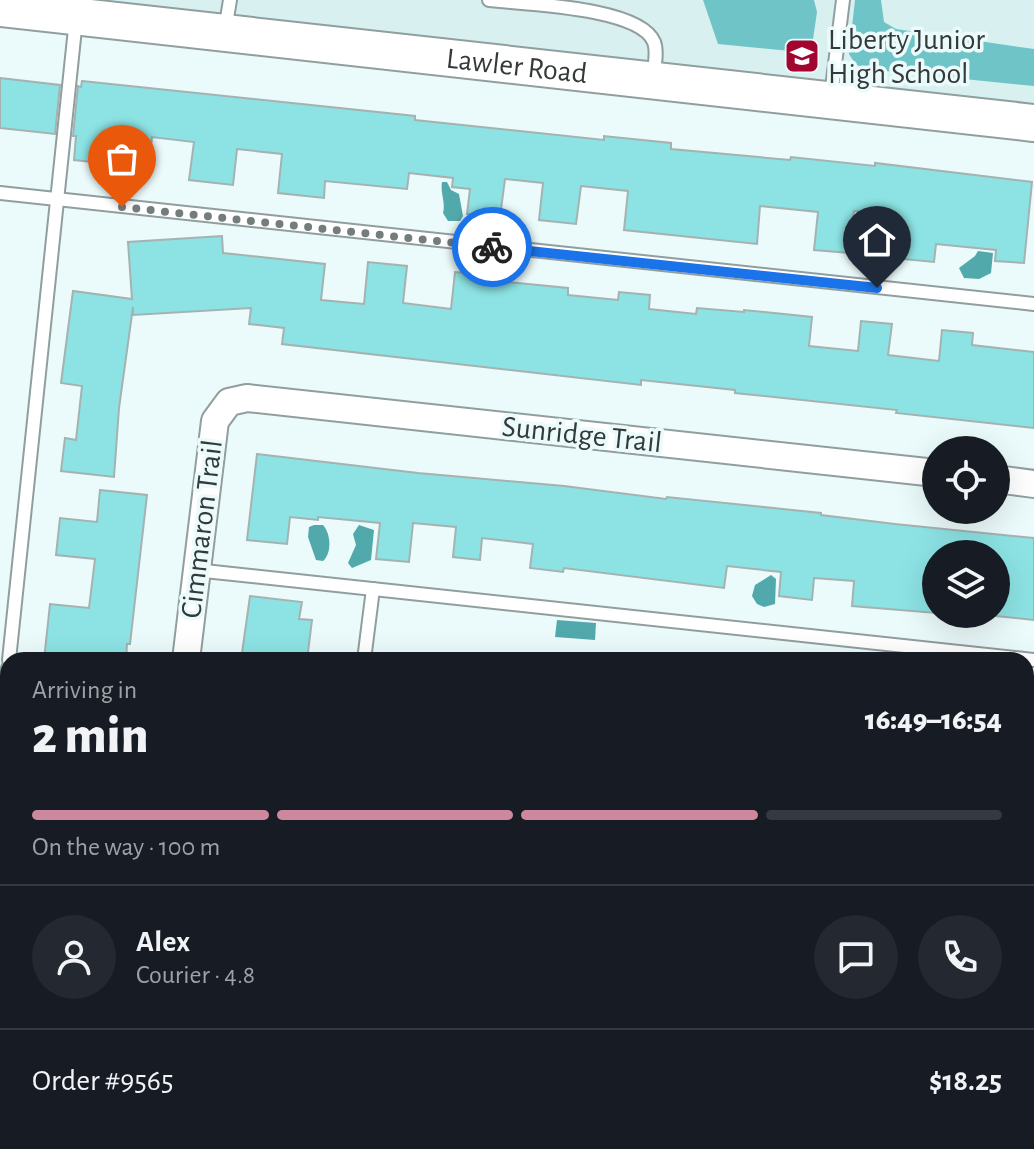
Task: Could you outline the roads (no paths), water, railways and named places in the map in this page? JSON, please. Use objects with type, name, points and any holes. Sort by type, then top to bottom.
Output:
[{"type":"street","name":"Lawler Road","points":[[0,8],[76,17],[227,17],[653,81],[1034,123]]},
{"type":"street","name":"Sunridge Trail","points":[[229,402],[247,398],[275,400],[922,471]]},
{"type":"street","name":"Cimmaron Trail","points":[[187,652],[215,421],[229,402]]},
{"type":"street","points":[[1010,481],[1034,484]]},
{"type":"lane","points":[[489,0],[607,13],[630,21],[649,33],[655,45],[653,81]]},
{"type":"lane","points":[[831,101],[843,0]]},
{"type":"lane","points":[[10,652],[76,17]]},
{"type":"lane","points":[[0,193],[1034,304]]},
{"type":"lane","points":[[195,570],[960,652]]},
{"type":"lane","points":[[365,652],[373,589]]},
{"type":"place","name":"Liberty Junior High School","points":[[802,56]]}]
